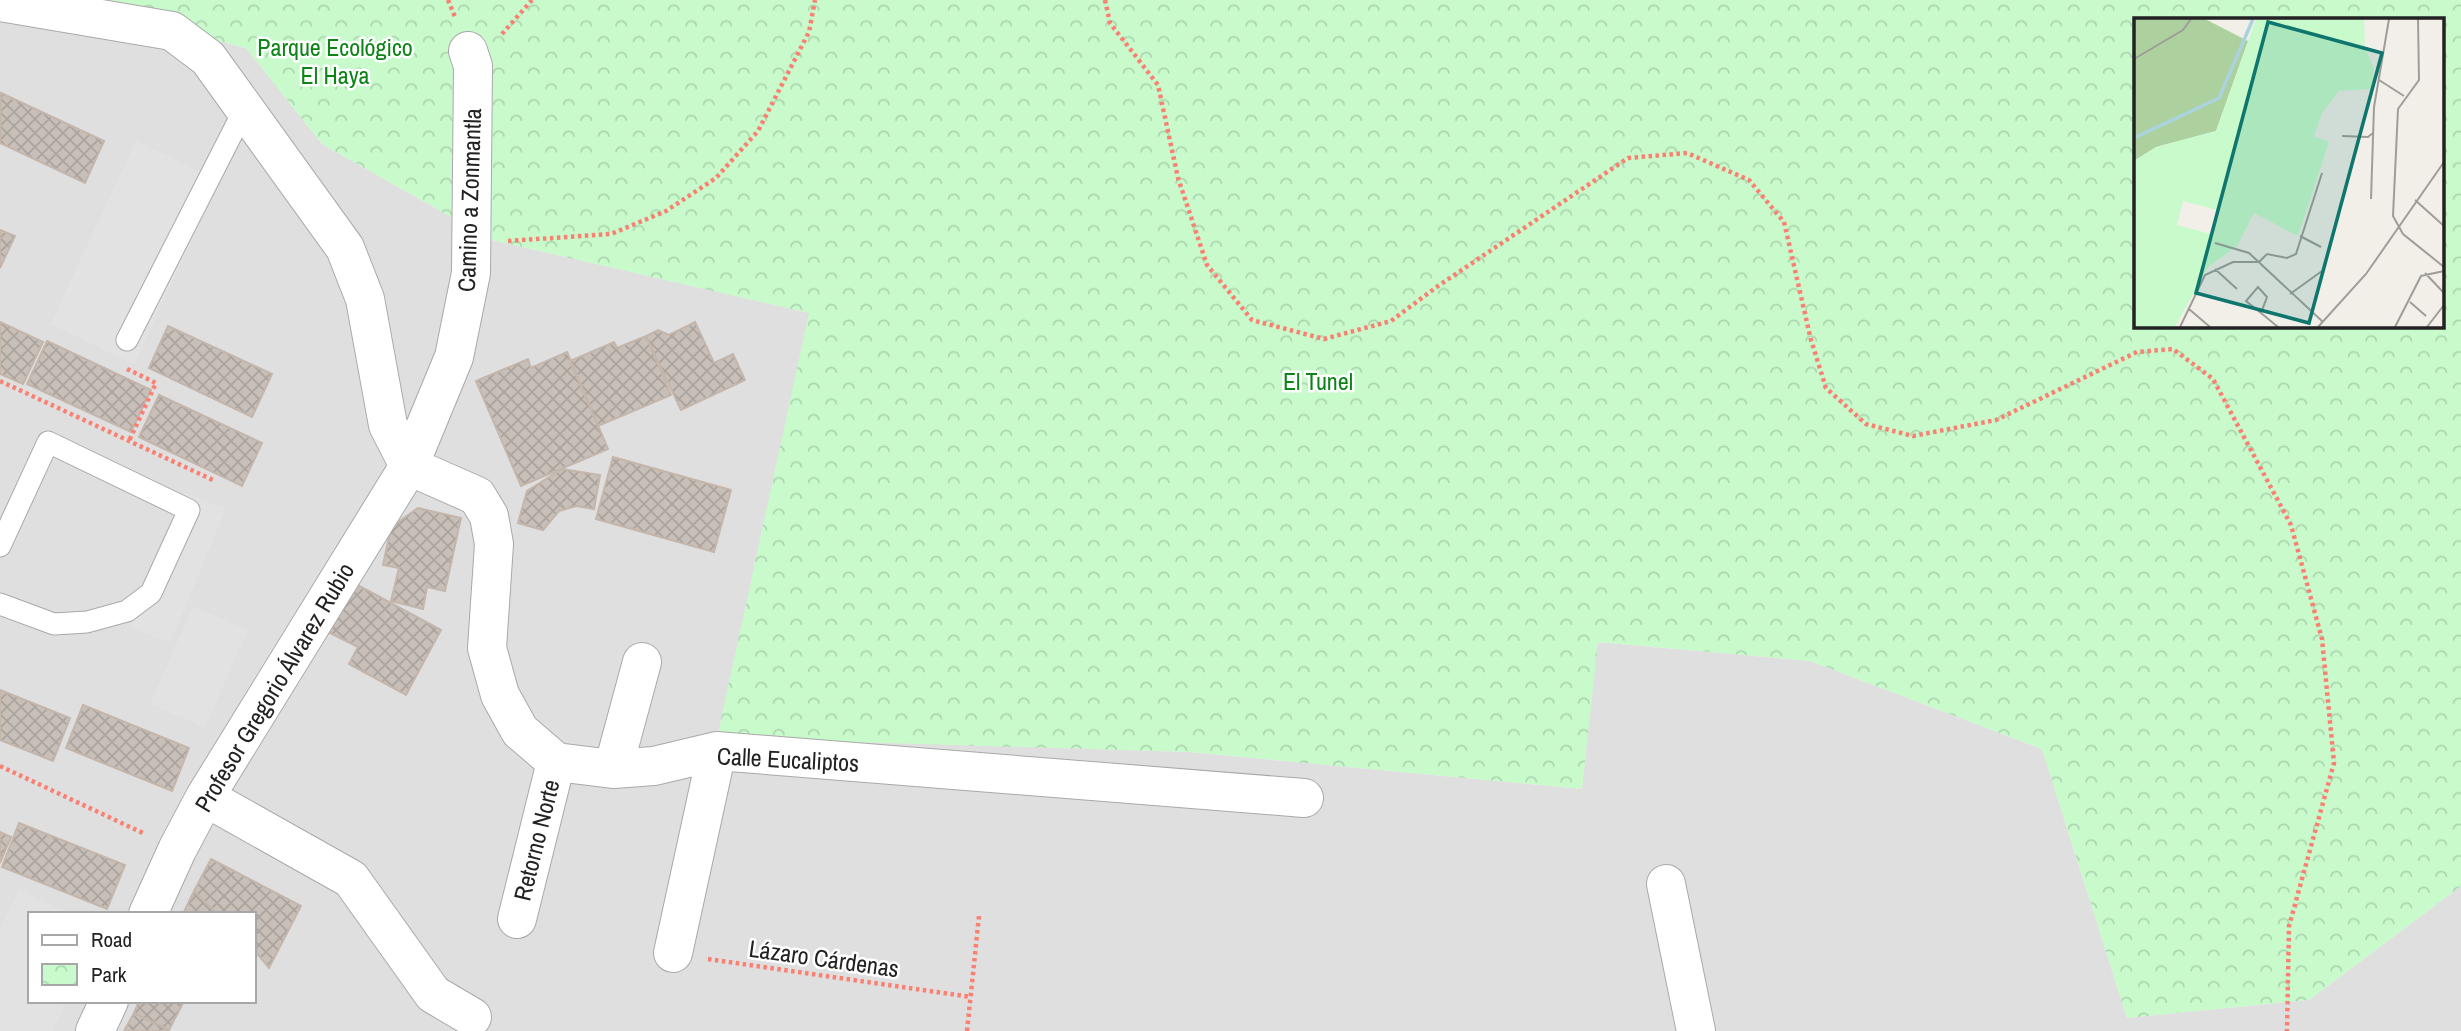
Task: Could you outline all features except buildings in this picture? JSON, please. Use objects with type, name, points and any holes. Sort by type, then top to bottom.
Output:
[{"type":"street","points":[[0,2],[172,31],[208,58],[345,248],[365,299],[388,425],[409,466],[477,496],[489,516],[494,544],[487,648],[500,695],[520,731],[556,762]]},
{"type":"street","name":"Camino a Zonmantla","points":[[409,466],[454,357],[471,272],[473,66],[468,51]]},
{"type":"street","name":"Profesor Gregorio Álvarez Rubio","points":[[149,912],[205,797],[409,466]]},
{"type":"street","points":[[613,769],[642,662]]},
{"type":"street","points":[[673,953],[717,751]]},
{"type":"street","name":"Calle Eucaliptos","points":[[556,762],[613,769],[654,766],[717,751],[1304,798]]},
{"type":"street","name":"Retorno Norte","points":[[517,919],[556,762]]},
{"type":"street","points":[[205,797],[351,879],[433,994],[472,1017]]},
{"type":"street","points":[[1666,884],[1696,1031]]},
{"type":"street","points":[[95,1031],[108,1003]]},
{"type":"lane","points":[[127,340],[244,110]]},
{"type":"lane","points":[[0,546],[48,442],[189,510],[151,593],[127,611],[87,622],[54,624],[0,604]]},
{"type":"path","points":[[471,243],[611,234],[666,211],[716,178],[758,131],[809,32],[815,0]]},
{"type":"path","points":[[1105,0],[1110,23],[1158,85],[1178,178],[1207,265],[1252,320],[1324,339],[1391,321],[1438,286],[1628,158],[1687,153],[1749,180],[1784,222],[1811,340],[1826,387],[1866,424],[1913,436],[1996,420],[2137,352],[2173,349],[2213,379],[2291,524],[2322,639],[2334,763],[2289,926],[2287,1031]]},
{"type":"path","points":[[127,340],[115,363],[156,383],[129,441]]},
{"type":"path","points":[[0,381],[213,480]]},
{"type":"path","points":[[0,766],[177,850]]},
{"type":"path","points":[[967,1031],[979,916]]},
{"type":"path","name":"Lázaro Cárdenas","points":[[673,953],[971,997]]},
{"type":"shaded area","points":[[0,0],[59,0],[246,48],[322,144],[492,240],[810,313],[718,737],[1189,752],[1582,789],[1597,642],[1810,661],[2042,749],[2127,1018],[2309,1000],[2461,886],[2461,1031],[0,1031]]},
{"type":"shaded area","points":[[136,141],[220,181],[134,364],[50,324]]},
{"type":"shaded area","points":[[186,493],[226,509],[170,643],[130,627]]},
{"type":"shaded area","points":[[193,606],[248,630],[205,728],[150,704]]},
{"type":"shaded area","points":[[19,889],[66,912],[28,912],[28,1003],[66,1003],[53,1031],[0,1031],[0,930]]},
{"type":"green space","name":"El Tunel","points":[[59,0],[2461,0],[2461,886],[2309,1000],[2127,1018],[2042,749],[1810,661],[1598,642],[1582,789],[1189,752],[717,738],[809,313],[492,240],[322,144],[246,48]]},
{"type":"park label","name":"Parque Ecológico El Haya","points":[[335,61]]}]
